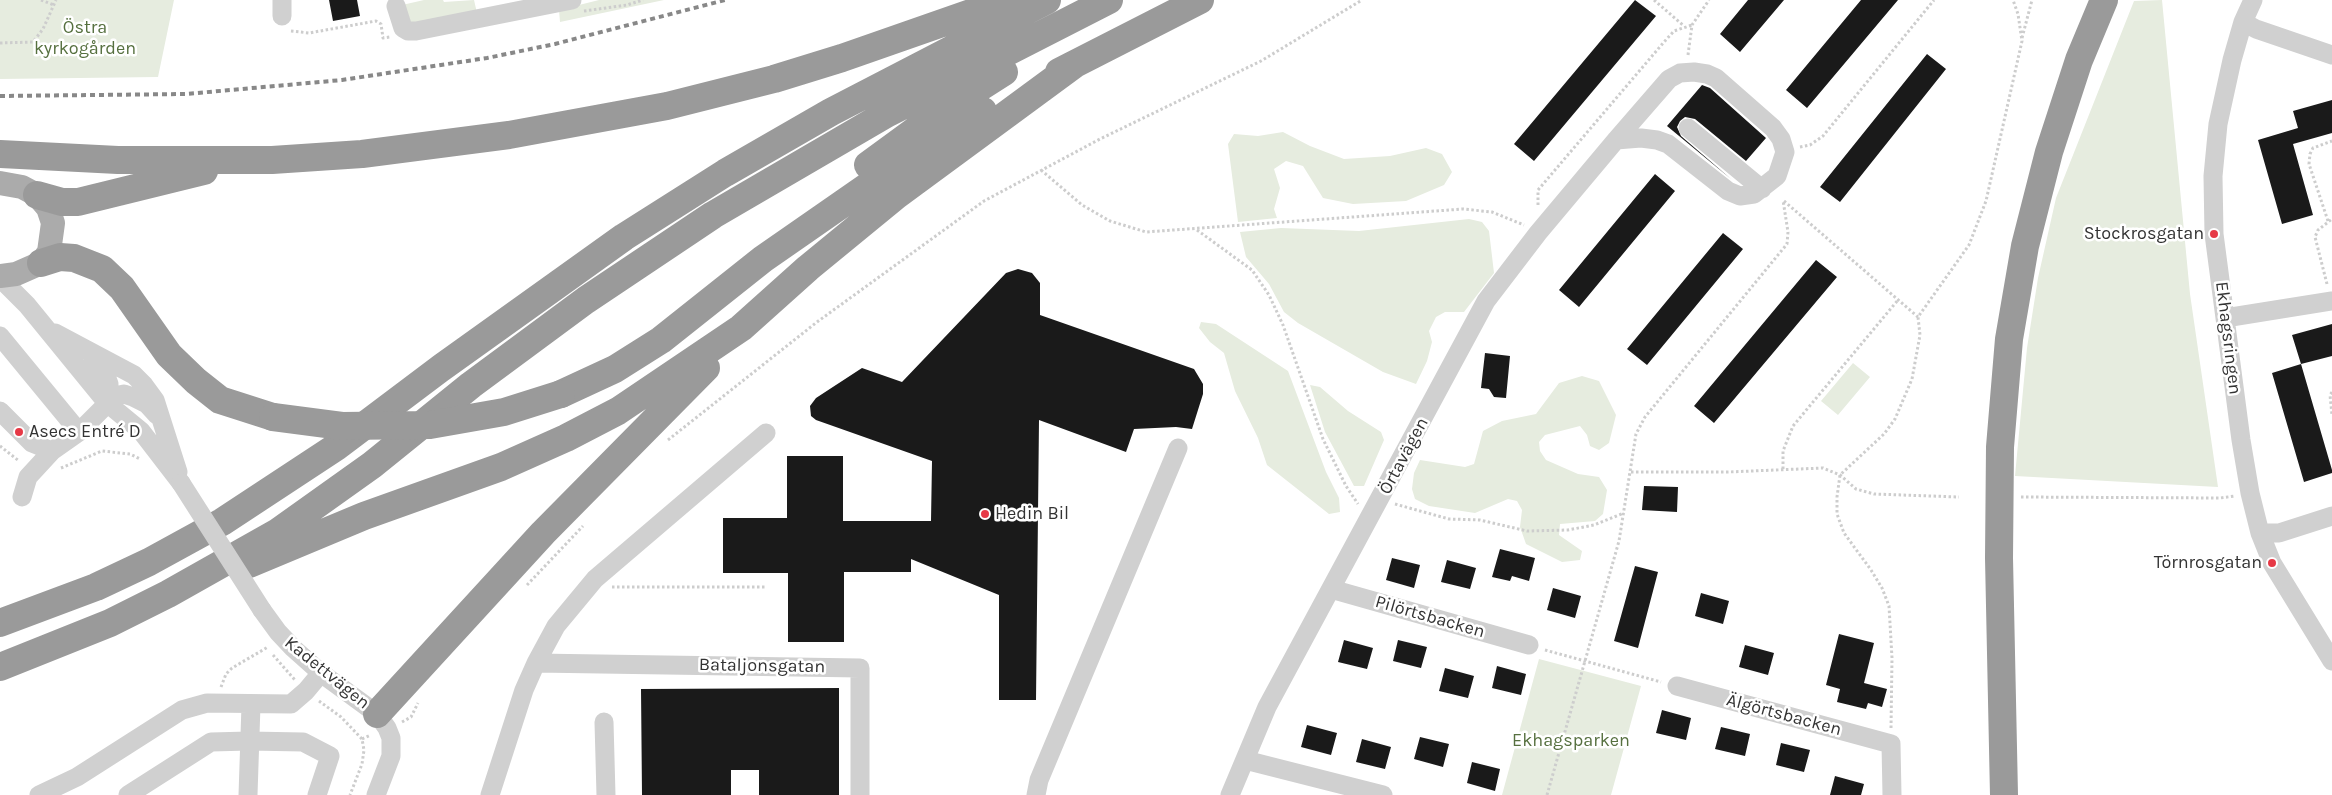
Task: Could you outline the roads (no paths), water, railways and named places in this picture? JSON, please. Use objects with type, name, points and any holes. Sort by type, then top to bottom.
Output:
[{"type":"highway","points":[[0,154],[118,160],[272,160],[362,154],[456,143],[569,126],[658,108],[765,81],[842,58],[1008,0]]},
{"type":"highway","points":[[0,623],[96,587],[149,562],[222,522],[336,447],[473,344],[624,237],[716,178],[831,112],[1048,0]]},
{"type":"highway","points":[[0,667],[110,622],[168,594],[278,532],[325,500],[471,385],[586,300],[713,215],[888,112],[1109,0]]},
{"type":"highway","points":[[762,259],[819,205],[902,139],[1115,0]]},
{"type":"highway","points":[[36,266],[60,258],[74,258],[102,269],[122,288],[169,355],[196,381],[220,400],[273,417],[342,426],[430,425],[504,412],[562,394],[615,369],[661,340],[762,259],[955,127],[992,106],[1200,0]]},
{"type":"highway","points":[[1986,795],[1982,512],[1989,363],[2001,283],[2017,210],[2054,80],[2087,0]]},
{"type":"highway","points":[[2004,795],[1999,512],[2004,380],[2017,290],[2042,177],[2070,86],[2104,0]]},
{"type":"highway","points":[[382,721],[543,533],[704,370],[742,328],[815,262],[897,195],[1075,64]]},
{"type":"highway","points":[[37,195],[62,202],[78,202],[181,176],[272,160]]},
{"type":"highway","points":[[168,594],[282,551],[364,516],[501,467],[566,438],[650,391],[742,328]]},
{"type":"main road","points":[[0,183],[22,186],[37,195],[48,208],[53,223],[49,252],[36,266],[0,277]]},
{"type":"street","name":"Ekhagsringen","points":[[2253,0],[2243,22],[2218,124],[2213,176],[2214,234],[2250,494],[2260,533],[2272,563],[2332,661]]},
{"type":"street","points":[[396,6],[400,23],[406,30],[416,31],[518,5],[568,1]]},
{"type":"street","points":[[2243,22],[2256,29],[2331,51]]},
{"type":"street","name":"Örtavägen","points":[[1230,795],[1267,707],[1486,301],[1538,233],[1669,79],[1680,73],[1707,74],[1716,78],[1772,128],[1781,139],[1785,152],[1777,176],[1764,187]]},
{"type":"street","points":[[1616,140],[1641,138],[1657,140],[1668,144],[1728,191],[1740,196],[1754,194],[1764,187],[1688,128]]},
{"type":"street","points":[[27,305],[36,266]]},
{"type":"street","points":[[0,277],[27,305],[107,403],[141,431],[182,483]]},
{"type":"street","points":[[2225,318],[2331,302]]},
{"type":"street","points":[[43,326],[92,355],[134,376],[144,384],[155,400],[182,483]]},
{"type":"street","points":[[0,336],[79,432]]},
{"type":"street","points":[[92,355],[105,374],[109,384],[107,403]]},
{"type":"street","points":[[22,497],[28,477],[52,451],[79,432],[115,396],[124,394],[147,404],[163,422]]},
{"type":"street","points":[[0,410],[32,443],[52,451]]},
{"type":"street","points":[[490,795],[524,690],[556,626],[595,579],[766,433]]},
{"type":"street","points":[[1036,795],[1039,780],[1178,448]]},
{"type":"street","name":"Kadettvägen","points":[[182,483],[262,610],[278,632],[321,673],[382,721]]},
{"type":"street","points":[[2260,533],[2279,533],[2332,516]]},
{"type":"street","name":"Pilörtsbacken","points":[[1331,589],[1529,645]]},
{"type":"street","name":"Bataljonsgatan","points":[[536,663],[860,668],[860,795]]},
{"type":"street","points":[[39,795],[77,777],[182,710],[194,705],[219,703],[291,704],[306,692],[321,673]]},
{"type":"street","name":"Älgörtsbacken","points":[[1677,686],[1891,744],[1892,795]]},
{"type":"street","points":[[248,795],[251,704]]},
{"type":"street","points":[[376,795],[391,756],[391,738],[382,721]]},
{"type":"street","points":[[604,722],[606,795]]},
{"type":"street","points":[[128,795],[211,742],[249,741],[304,742],[330,756],[317,795]]},
{"type":"street","points":[[1245,760],[1383,795]]},
{"type":"railway","points":[[0,96],[186,94],[342,80],[487,58],[555,44],[725,0]]},
{"type":"place","name":"Stockrosgatan","points":[[2214,234]]},
{"type":"place","name":"Asecs Entré D","points":[[19,432]]},
{"type":"place","name":"Hedin Bil","points":[[985,514]]},
{"type":"place","name":"Törnrosgatan","points":[[2272,563]]},
{"type":"park label","name":"Östra kyrkogården","points":[[85,38]]},
{"type":"park label","name":"Ekhagsparken","points":[[1571,741]]}]
